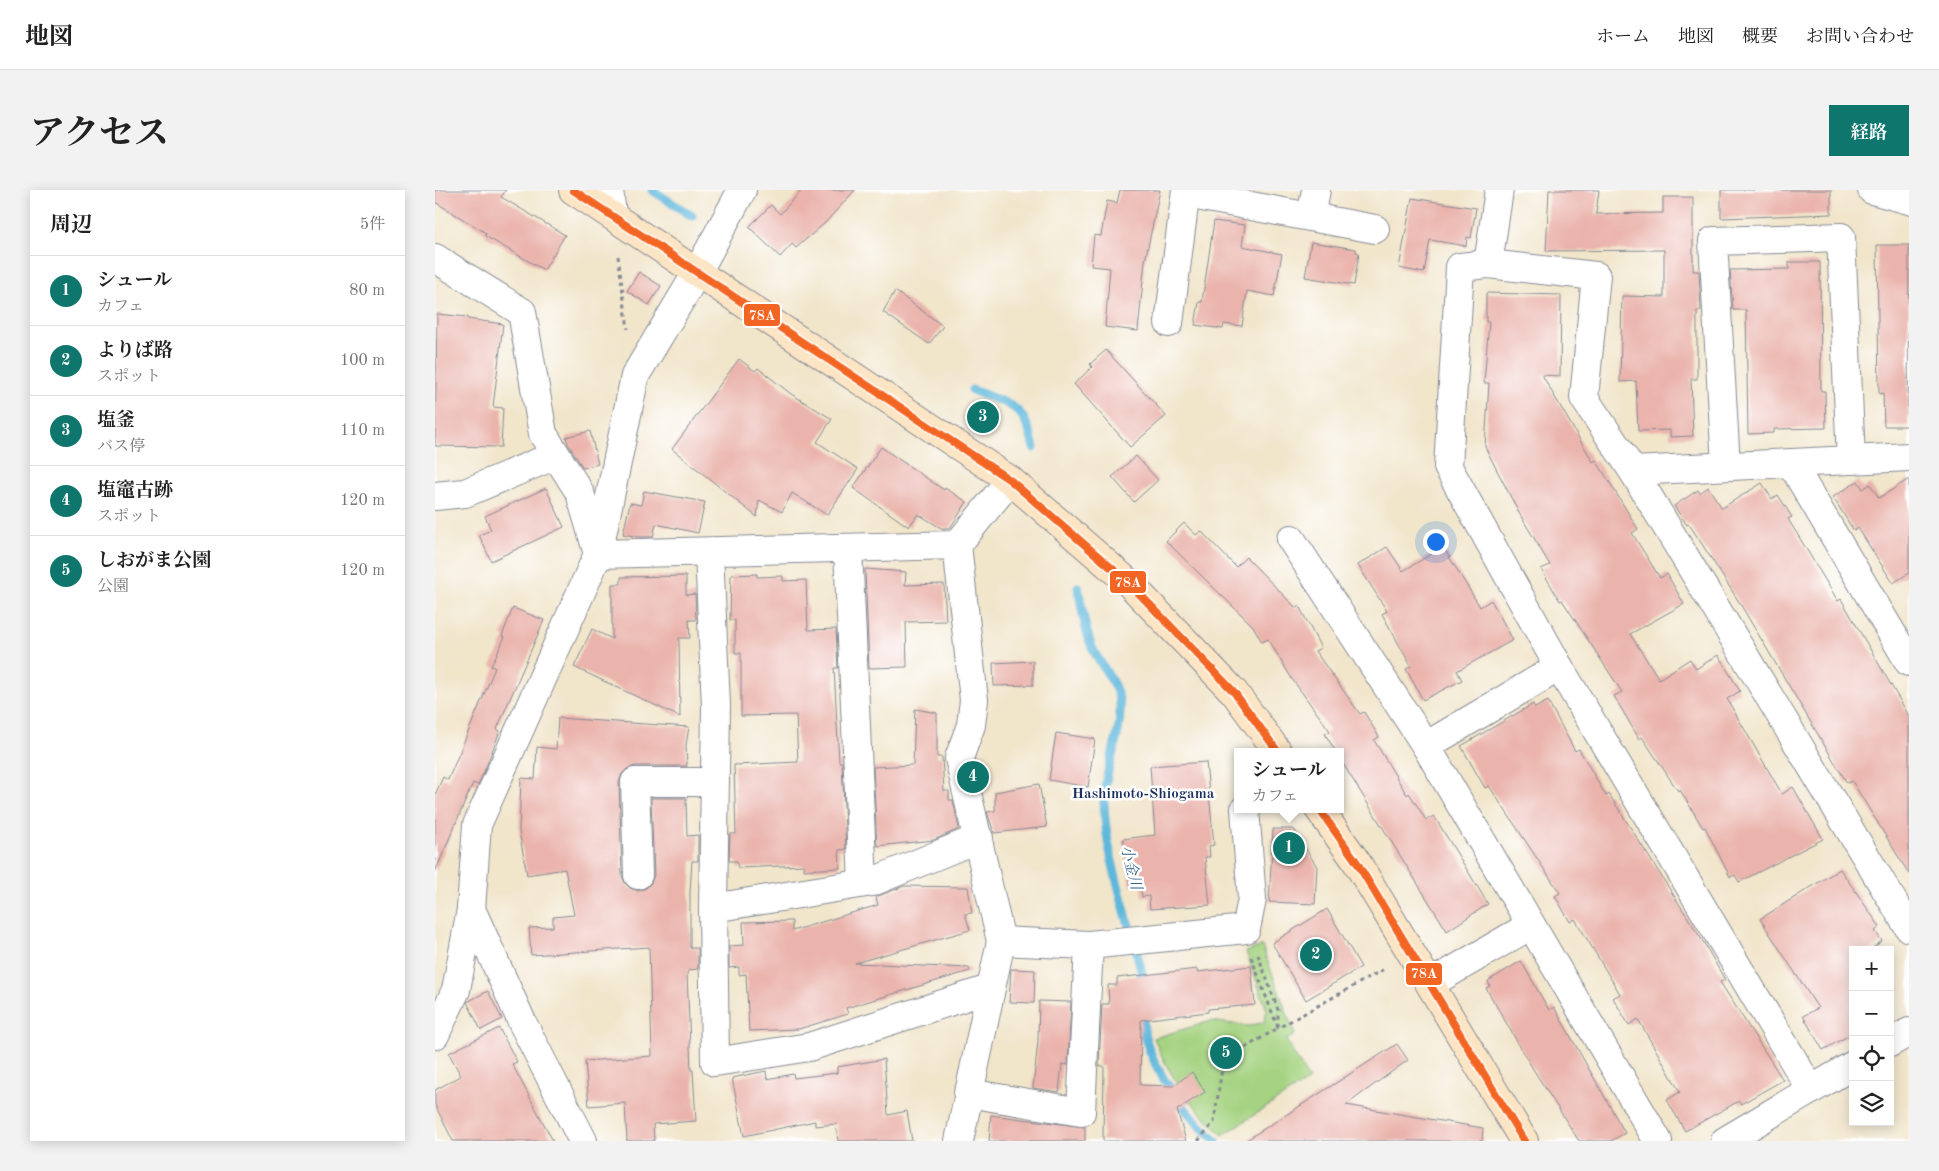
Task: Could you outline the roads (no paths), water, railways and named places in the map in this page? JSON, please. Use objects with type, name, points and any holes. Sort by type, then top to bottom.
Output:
[{"type":"street","points":[[573,190],[611,202],[699,271],[1010,480],[1129,583],[1234,692],[1270,748]]},
{"type":"street","points":[[435,1035],[456,990],[471,909],[477,825],[598,554],[635,376],[699,271],[742,190]]},
{"type":"street","points":[[1311,217],[1316,190]]},
{"type":"street","points":[[1488,264],[1499,190]]},
{"type":"street","points":[[1872,190],[1909,200]]},
{"type":"street","points":[[1169,323],[1186,192],[1375,229]]},
{"type":"street","points":[[1726,466],[1713,241],[1841,236],[1851,460]]},
{"type":"street","points":[[435,258],[522,312],[543,434],[580,493],[598,554]]},
{"type":"street","points":[[1811,1090],[1559,667],[1448,467],[1460,268],[1488,264],[1596,276],[1584,398],[1633,471],[1909,928]]},
{"type":"street","points":[[435,496],[465,493],[556,455]]},
{"type":"street","points":[[1633,471],[1909,457]]},
{"type":"street","points":[[1791,463],[1909,662]]},
{"type":"street","points":[[959,1141],[989,989],[1001,941],[979,838],[959,758],[971,725],[974,700],[957,545],[1010,480]]},
{"type":"street","points":[[1291,539],[1426,746],[1658,1141]]},
{"type":"street","points":[[598,554],[709,553],[957,545]]},
{"type":"street","points":[[848,549],[863,883]]},
{"type":"street","points":[[709,553],[716,706],[713,908],[715,1062],[809,1047],[989,989]]},
{"type":"street","points":[[1426,746],[1559,667]]},
{"type":"street","points":[[638,875],[635,782],[715,782]]},
{"type":"street","points":[[1001,941],[1089,945],[1246,929],[1253,899],[1245,813]]},
{"type":"street","points":[[1322,813],[1356,861],[1524,1141]]},
{"type":"street","points":[[713,908],[872,882],[979,838]]},
{"type":"street","points":[[471,909],[522,1022],[583,1141]]},
{"type":"street","points":[[1430,984],[1531,926]]},
{"type":"street","points":[[968,1093],[1081,1112],[1089,945]]},
{"type":"street","points":[[1894,1041],[1909,1032]]},
{"type":"street","points":[[1725,1141],[1849,1068]]},
{"type":"waterway","name":"小金川","points":[[652,190],[692,216]]},
{"type":"waterway","name":"小金川","points":[[972,390],[1007,404],[1021,414],[1026,422],[1034,448]]},
{"type":"waterway","name":"小金川","points":[[1078,587],[1089,640],[1119,697],[1120,717],[1105,786],[1105,818],[1112,861],[1141,969],[1142,987]]},
{"type":"waterway","name":"小金川","points":[[1143,1010],[1145,1037],[1164,1080],[1183,1107],[1216,1141]]},
{"type":"place","name":"塩釜","points":[[983,417]]},
{"type":"place","name":"塩竈古跡","points":[[973,777]]},
{"type":"place","name":"シュール","points":[[1289,848]]},
{"type":"place","name":"よりば路","points":[[1316,955]]},
{"type":"place","name":"しおがま公園","points":[[1226,1053]]},
{"type":"district","name":"Hashimoto-Shiogama","points":[[1143,794]]}]
